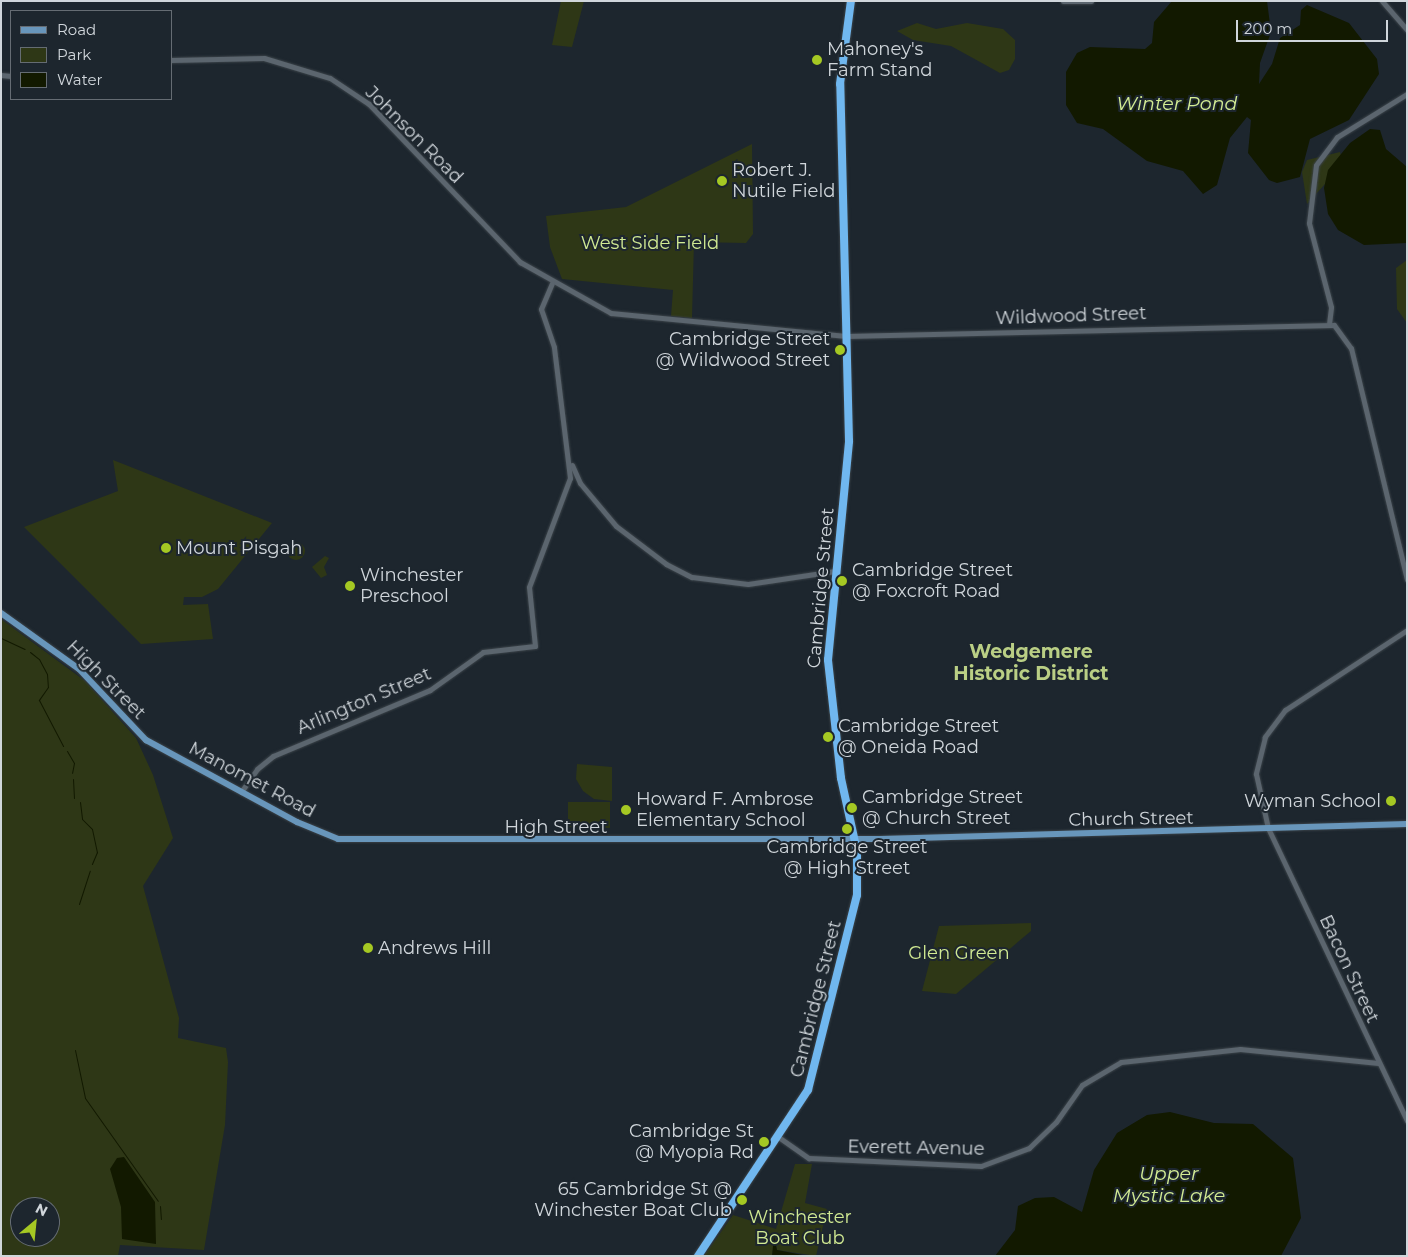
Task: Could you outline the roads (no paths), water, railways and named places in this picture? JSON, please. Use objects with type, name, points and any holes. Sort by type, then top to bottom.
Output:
[{"type":"highway","name":"Cambridge Street","points":[[698,1256],[804,1098],[815,1070],[857,895],[855,839],[841,778],[828,674],[835,571],[849,441],[840,84],[851,1]]},
{"type":"main road","name":"High Street","points":[[1,613],[45,642],[100,690],[146,740]]},
{"type":"main road","name":"Manomet Road","points":[[146,740],[321,834],[347,840]]},
{"type":"main road","name":"Church Street","points":[[855,839],[1407,824]]},
{"type":"main road","name":"High Street","points":[[347,840],[855,839]]},
{"type":"street","points":[[1063,1],[1091,1]]},
{"type":"street","points":[[1382,1],[1407,30]]},
{"type":"street","name":"Johnson Road","points":[[172,60],[273,60],[308,68],[342,85],[392,127],[506,250],[552,283]]},
{"type":"street","points":[[1407,94],[1337,136],[1316,165],[1309,222],[1331,307],[1329,324],[1341,331],[1351,348],[1407,579]]},
{"type":"street","name":"Wildwood Street","points":[[552,283],[593,306],[622,315],[846,336],[1329,324]]},
{"type":"street","points":[[552,283],[541,309],[554,347],[571,462],[580,483],[616,526],[652,555],[692,577],[748,584],[835,571]]},
{"type":"street","name":"Arlington Street","points":[[241,792],[256,769],[273,756],[430,690],[483,652],[535,646],[529,587],[565,502],[571,462]]},
{"type":"street","name":"Bacon Street","points":[[1407,630],[1294,703],[1277,719],[1266,737],[1256,774],[1268,828],[1378,1064],[1407,1121]]},
{"type":"street","name":"Everett Avenue","points":[[777,1136],[809,1158],[982,1166],[1029,1148],[1056,1122],[1082,1085],[1121,1062],[1240,1049],[1378,1064]]},
{"type":"water","name":"Winter Pond","points":[[1172,1],[1267,1],[1271,32],[1260,63],[1259,84],[1272,64],[1280,38],[1300,25],[1301,10],[1307,5],[1349,23],[1377,59],[1379,74],[1349,120],[1310,139],[1300,177],[1277,183],[1269,180],[1248,153],[1251,120],[1247,117],[1230,138],[1217,185],[1203,194],[1183,171],[1147,161],[1103,129],[1077,123],[1066,105],[1066,72],[1077,53],[1090,47],[1145,49],[1152,43],[1154,22]]},
{"type":"water","points":[[1370,129],[1380,130],[1386,149],[1407,167],[1407,243],[1364,245],[1338,230],[1328,214],[1324,188],[1328,170],[1350,143]]},
{"type":"water","name":"Upper Mystic Lake","points":[[1170,1112],[1214,1123],[1253,1124],[1293,1158],[1301,1218],[1281,1256],[995,1256],[1015,1230],[1018,1206],[1035,1198],[1054,1197],[1082,1212],[1094,1170],[1117,1133],[1147,1115]]},
{"type":"water","points":[[124,1157],[155,1202],[156,1244],[122,1239],[121,1207],[110,1169],[117,1158]]},
{"type":"water","points":[[774,1236],[777,1250],[808,1256],[772,1256]]},
{"type":"waterway","points":[[1,638],[25,649]]},
{"type":"waterway","points":[[30,652],[39,659],[47,674],[48,687],[39,700],[63,746]]},
{"type":"waterway","points":[[67,751],[74,763],[72,773]]},
{"type":"waterway","points":[[73,779],[74,798]]},
{"type":"waterway","points":[[80,802],[82,819],[92,829],[97,852],[92,864]]},
{"type":"waterway","points":[[79,904],[90,871]]},
{"type":"waterway","points":[[75,1050],[85,1098],[158,1201]]},
{"type":"waterway","points":[[160,1206],[161,1219]]},
{"type":"place","name":"Mahoney's Farm Stand","points":[[817,60]]},
{"type":"place","name":"Robert J. Nutile Field","points":[[722,181]]},
{"type":"place","name":"Cambridge Street @ Wildwood Street","points":[[840,350]]},
{"type":"place","name":"Mount Pisgah","points":[[166,548]]},
{"type":"place","name":"Cambridge Street @ Foxcroft Road","points":[[842,581]]},
{"type":"place","name":"Winchester Preschool","points":[[350,586]]},
{"type":"place","name":"Cambridge Street @ Oneida Road","points":[[828,737]]},
{"type":"place","name":"Wyman School","points":[[1391,801]]},
{"type":"place","name":"Cambridge Street @ Church Street","points":[[852,808]]},
{"type":"place","name":"Howard F. Ambrose Elementary School","points":[[626,810]]},
{"type":"place","name":"Cambridge Street @ High Street","points":[[847,829]]},
{"type":"place","name":"Andrews Hill","points":[[368,948]]},
{"type":"place","name":"Cambridge St @ Myopia Rd","points":[[764,1142]]},
{"type":"place","name":"65 Cambridge St @ Winchester Boat Club","points":[[742,1200]]},
{"type":"district","name":"Wedgemere Historic District","points":[[1031,663]]},
{"type":"park label","name":"West Side Field","points":[[650,243]]},
{"type":"park label","name":"Glen Green","points":[[959,953]]},
{"type":"park label","name":"Winchester Boat Club","points":[[800,1228]]}]
